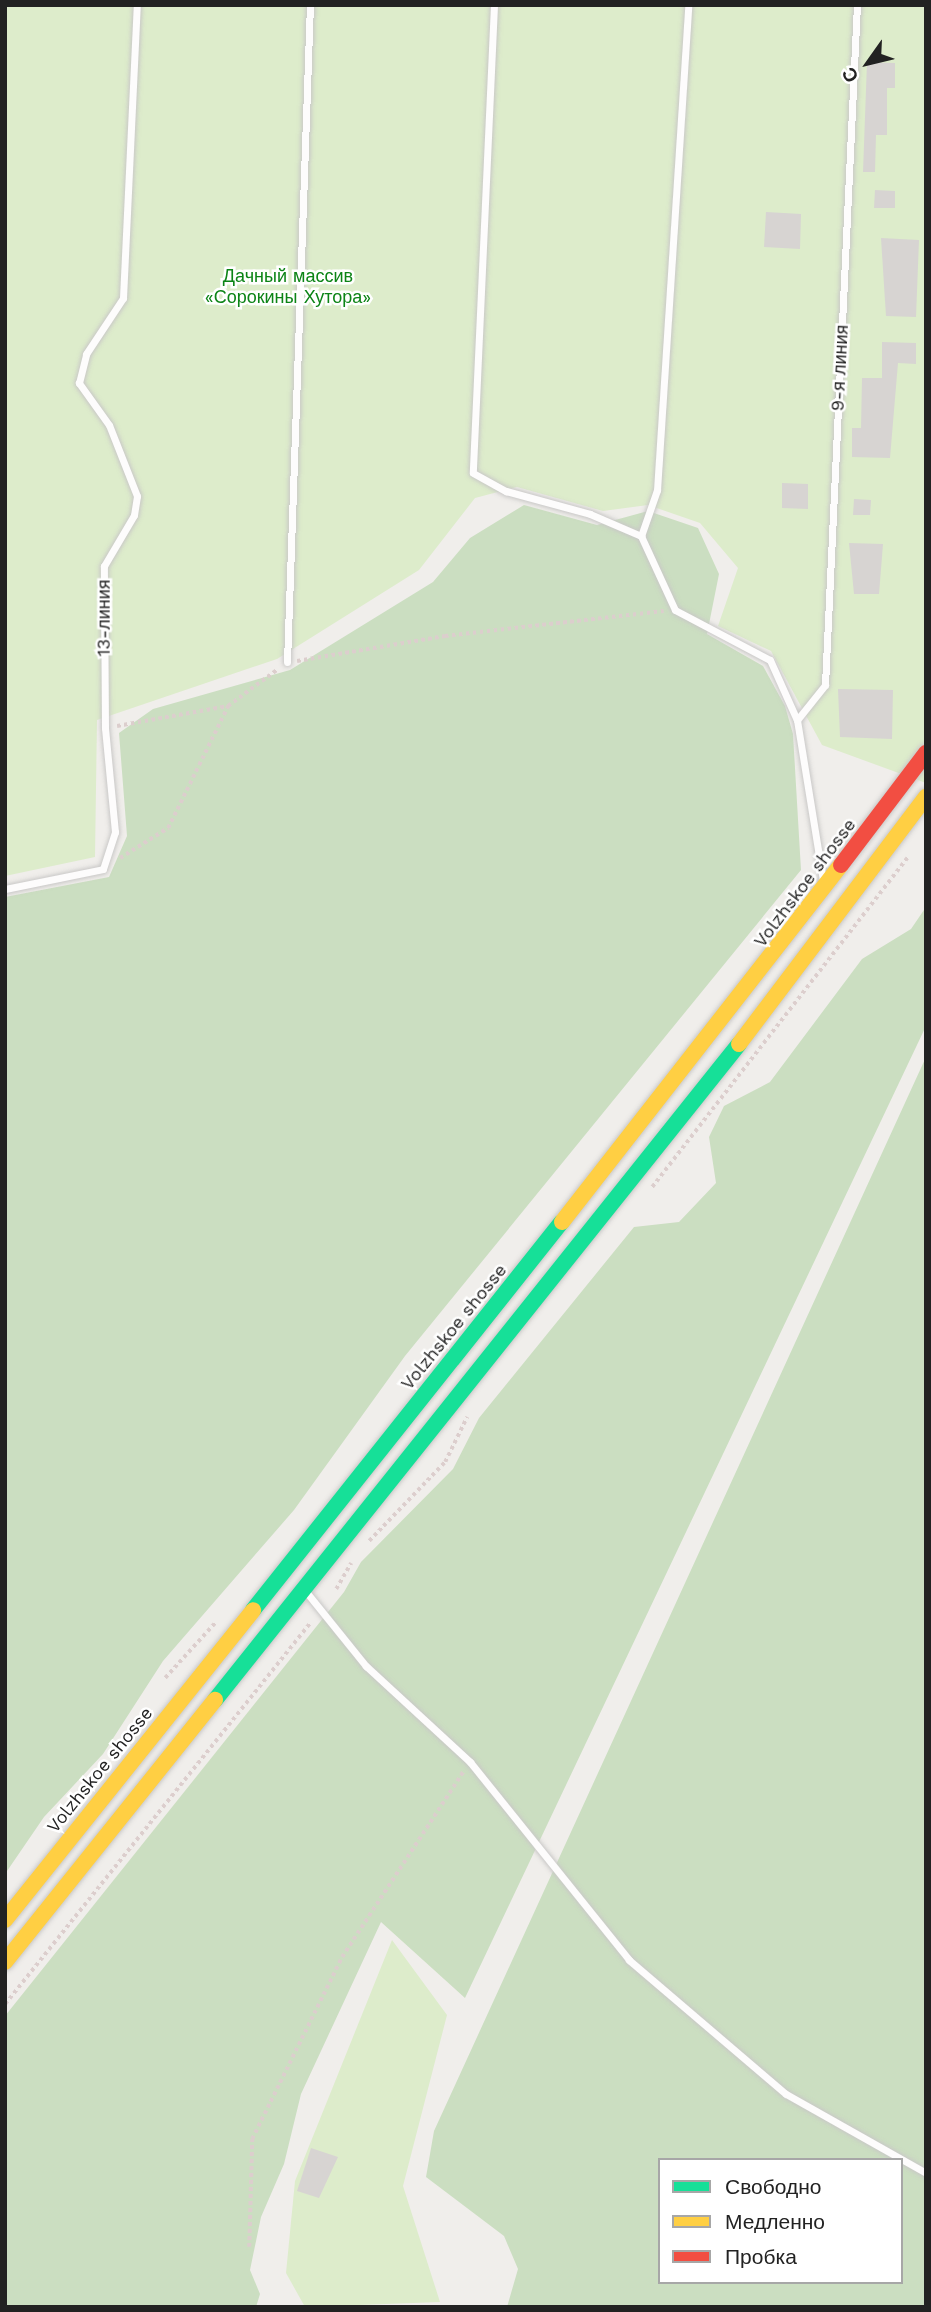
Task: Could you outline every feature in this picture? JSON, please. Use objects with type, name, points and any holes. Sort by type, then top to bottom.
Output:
[{"type":"main road","name":"Volzhskoe shosse","points":[[5,1920],[825,890],[926,753]]},
{"type":"main road","points":[[5,1962],[745,1036],[926,797]]},
{"type":"lane","name":"13-линия","points":[[103,869],[115,832],[105,729],[104,566],[134,515],[137,496],[109,425],[79,383],[86,354],[123,298],[137,5]]},
{"type":"lane","points":[[287,663],[310,5]]},
{"type":"lane","points":[[494,5],[473,473],[506,491],[590,514],[641,536],[675,610],[769,660],[797,720],[825,890]]},
{"type":"lane","points":[[641,536],[657,490],[688,5]]},
{"type":"lane","name":"9-я линия","points":[[797,720],[825,685],[857,5]]},
{"type":"lane","points":[[5,890],[103,869]]},
{"type":"lane","points":[[303,1587],[366,1667],[470,1762],[629,1960],[786,2094],[901,2158]]},
{"type":"lane","points":[[903,2159],[926,2172]]},
{"type":"path","points":[[105,729],[228,706],[287,663],[445,636],[675,610]]},
{"type":"path","points":[[103,869],[168,828],[228,706]]},
{"type":"path","points":[[165,1678],[203,1632],[224,1617]]},
{"type":"path","points":[[5,2004],[309,1624]]},
{"type":"path","points":[[249,2248],[252,2139],[342,1957],[470,1762]]},
{"type":"green space","name":"Дачный массив «Сорокины Хутора»","points":[[5,5],[926,5],[926,783],[822,745],[771,651],[718,626],[738,568],[700,523],[648,505],[603,511],[517,487],[475,498],[419,570],[277,659],[97,720],[95,857],[5,876]]},
{"type":"green space","points":[[524,505],[597,525],[648,511],[698,528],[719,574],[707,634],[763,666],[785,706],[793,734],[801,870],[405,1356],[294,1510],[163,1661],[103,1754],[44,1817],[5,1874],[5,897],[109,877],[127,836],[119,733],[153,709],[290,670],[433,582],[470,538]]},
{"type":"green space","points":[[926,907],[926,1026],[465,1998],[381,1922],[301,2094],[284,2164],[261,2217],[250,2270],[260,2294],[256,2307],[5,2307],[5,2016],[344,1592],[361,1562],[453,1469],[479,1418],[634,1227],[679,1222],[716,1183],[709,1137],[724,1106],[770,1082],[862,959],[911,929]]},
{"type":"green space","points":[[926,1057],[926,2307],[507,2307],[518,2269],[504,2236],[426,2177],[434,2131]]},
{"type":"green space","points":[[392,1940],[447,2015],[403,2186],[440,2302],[305,2307],[286,2273],[295,2181]]},
{"type":"building","points":[[867,62],[895,63],[895,88],[887,88],[887,135],[876,135],[875,172],[863,172]]},
{"type":"building","points":[[875,190],[895,191],[895,208],[874,208]]},
{"type":"building","points":[[766,212],[801,214],[800,249],[764,247]]},
{"type":"building","points":[[881,238],[919,240],[916,317],[886,316]]},
{"type":"building","points":[[882,342],[916,343],[916,364],[898,363],[890,458],[852,457],[852,428],[861,428],[862,378],[882,378]]},
{"type":"building","points":[[782,483],[808,484],[808,509],[782,508]]},
{"type":"building","points":[[854,499],[871,500],[870,515],[853,515]]},
{"type":"building","points":[[849,543],[883,544],[879,594],[854,594]]},
{"type":"building","points":[[838,689],[893,690],[892,739],[840,737]]},
{"type":"building","points":[[311,2148],[338,2157],[319,2198],[297,2191]]},
{"type":"traffic: fast","points":[[215,1700],[739,1044]]},
{"type":"traffic: fast","points":[[253,1610],[562,1222]]},
{"type":"traffic: slow","points":[[739,1044],[926,797]]},
{"type":"traffic: slow","points":[[562,1222],[841,865]]},
{"type":"traffic: slow","points":[[5,1920],[253,1610]]},
{"type":"traffic: slow","points":[[5,1962],[215,1700]]},
{"type":"traffic: jam","points":[[841,865],[926,753]]}]
